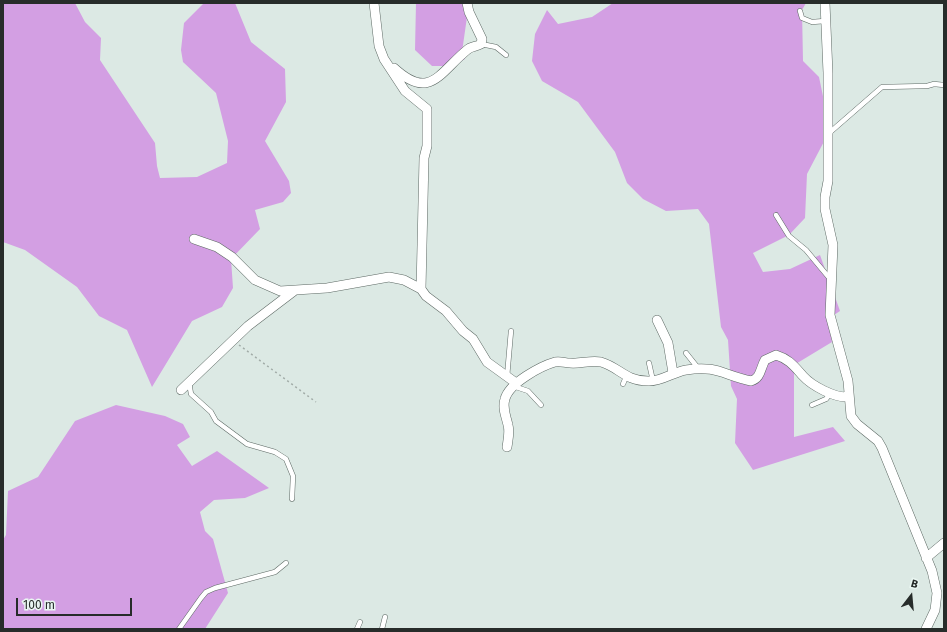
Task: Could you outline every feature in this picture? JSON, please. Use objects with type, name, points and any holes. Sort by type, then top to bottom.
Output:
[{"type":"street","points":[[374,3],[379,46],[384,59],[405,91],[424,106],[428,114],[427,146],[424,158],[421,289]]},
{"type":"street","points":[[384,59],[404,77],[412,82],[427,83],[434,80],[467,50],[481,44],[482,39],[466,3]]},
{"type":"street","points":[[825,3],[828,73],[828,181],[825,197],[833,245],[830,315],[848,381],[848,397],[851,416],[857,424],[878,441],[882,448],[932,572],[937,600],[935,610],[926,629]]},
{"type":"street","points":[[194,240],[217,248],[227,254],[255,280],[280,291],[327,288],[389,277],[404,280],[421,289],[426,296],[446,312],[473,339],[487,362],[515,385]]},
{"type":"street","points":[[181,390],[248,326],[295,290]]},
{"type":"street","points":[[657,320],[668,343],[673,373]]},
{"type":"street","points":[[507,447],[509,430],[504,403],[508,392],[515,385],[534,372],[561,361],[574,364],[594,361],[603,363],[624,380],[653,381],[673,373],[698,368],[711,368],[750,381],[756,380],[759,376],[765,360],[776,355],[785,357],[804,378],[830,394],[841,398],[848,397]]},
{"type":"street","points":[[926,558],[944,543]]},
{"type":"lane","points":[[800,11],[802,18],[806,20],[825,22]]},
{"type":"lane","points":[[481,44],[496,47],[506,55]]},
{"type":"lane","points":[[828,134],[882,87],[927,86],[934,84],[944,85]]},
{"type":"lane","points":[[776,215],[789,236],[806,250],[831,281]]},
{"type":"lane","points":[[507,377],[510,331]]},
{"type":"lane","points":[[686,353],[698,368]]},
{"type":"lane","points":[[649,363],[653,381]]},
{"type":"lane","points":[[190,382],[191,394],[210,412],[216,422],[251,447],[275,452],[286,459],[294,476],[292,499]]},
{"type":"lane","points":[[515,385],[528,391],[541,405]]},
{"type":"lane","points":[[812,404],[826,400],[830,394]]},
{"type":"lane","points":[[179,629],[206,592],[215,588],[275,572],[286,563]]},
{"type":"lane","points":[[382,629],[385,616]]},
{"type":"lane","points":[[357,629],[360,622]]},
{"type":"path","points":[[233,340],[316,402]]},
{"type":"shaded area","points":[[3,3],[75,3],[85,22],[101,38],[100,60],[155,143],[157,166],[160,178],[197,177],[227,163],[228,141],[216,93],[183,62],[181,50],[184,23],[204,3],[235,3],[251,42],[285,69],[286,102],[265,141],[289,181],[291,193],[283,202],[255,210],[260,229],[231,259],[233,288],[222,307],[192,321],[152,387],[127,330],[99,316],[77,287],[25,250],[3,242]]},
{"type":"shaded area","points":[[416,3],[469,3],[462,52],[465,59],[452,66],[432,66],[415,50]]},
{"type":"shaded area","points":[[613,3],[806,3],[802,10],[803,61],[819,77],[830,130],[807,174],[805,218],[789,235],[753,253],[763,272],[790,269],[820,255],[840,311],[828,319],[832,342],[794,365],[794,437],[833,427],[845,441],[753,470],[735,443],[737,399],[731,386],[728,340],[721,327],[709,224],[698,209],[666,211],[643,199],[627,183],[615,152],[578,102],[542,81],[532,61],[535,34],[547,10],[558,24],[592,17]]},
{"type":"shaded area","points":[[116,405],[165,416],[183,424],[190,437],[177,445],[192,466],[217,451],[269,488],[245,498],[214,500],[200,512],[205,531],[213,539],[228,593],[205,629],[3,629],[3,540],[6,535],[8,491],[38,477],[75,421]]}]
